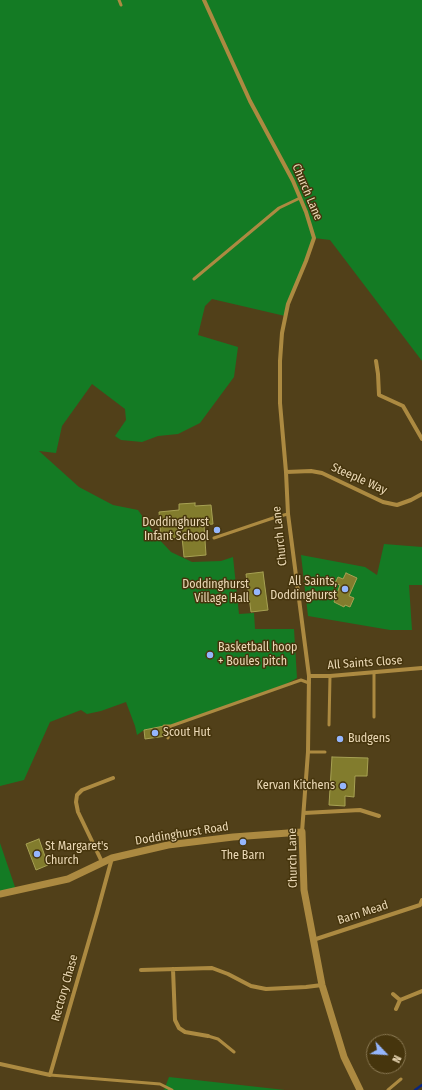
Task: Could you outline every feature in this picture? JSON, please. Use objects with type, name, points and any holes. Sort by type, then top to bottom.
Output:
[{"type":"street","name":"Church Lane","points":[[204,0],[250,102],[293,181],[306,212],[314,238],[288,304],[282,333],[280,361],[280,403],[288,514],[309,676],[308,752],[302,832],[304,890],[322,985],[344,1057],[356,1089]]},
{"type":"street","points":[[376,361],[379,395],[403,406],[422,439]]},
{"type":"street","name":"Steeple Way","points":[[286,472],[311,471],[322,473],[383,502],[398,505],[422,494]]},
{"type":"street","name":"All Saints Close","points":[[309,676],[330,676],[422,668]]},
{"type":"street","points":[[102,862],[78,812],[76,802],[77,795],[82,790],[114,778]]},
{"type":"street","points":[[304,813],[360,810],[379,816]]},
{"type":"street","name":"Doddinghurst Road","points":[[0,894],[68,879],[112,858],[168,845],[233,837],[302,832]]},
{"type":"street","name":"Rectory Chase","points":[[50,1075],[112,858]]},
{"type":"street","name":"Barn Mead","points":[[313,940],[421,907],[422,900]]},
{"type":"street","points":[[141,970],[212,968],[228,974],[251,986],[266,989],[322,985]]},
{"type":"street","points":[[173,969],[175,1020],[179,1028],[185,1032],[208,1036]]},
{"type":"street","points":[[396,1010],[400,1000],[422,991]]},
{"type":"street","points":[[393,994],[400,1000]]},
{"type":"street","points":[[0,1064],[50,1075]]},
{"type":"lane","points":[[119,0],[121,5]]},
{"type":"lane","points":[[194,279],[279,208],[300,198]]},
{"type":"lane","points":[[214,538],[288,514]]},
{"type":"lane","points":[[374,672],[374,717]]},
{"type":"lane","points":[[329,725],[330,676]]},
{"type":"lane","points":[[164,726],[171,726],[286,684],[301,680],[309,683]]},
{"type":"lane","points":[[168,738],[171,726]]},
{"type":"lane","points":[[308,752],[325,752]]},
{"type":"lane","points":[[208,1036],[218,1039],[234,1052]]},
{"type":"lane","points":[[50,1075],[160,1084],[172,1090]]},
{"type":"lane","points":[[388,1090],[401,1079]]},
{"type":"green space","points":[[0,0],[422,0],[422,361],[330,240],[314,238],[285,316],[212,299],[205,306],[198,335],[238,347],[234,377],[200,423],[178,434],[158,436],[142,442],[121,440],[115,436],[126,420],[125,409],[92,384],[62,426],[56,453],[39,451],[79,487],[113,505],[138,510],[156,536],[171,552],[192,562],[221,561],[233,557],[239,614],[254,613],[255,629],[294,629],[297,678],[286,684],[171,726],[144,730],[137,735],[126,702],[101,711],[87,714],[81,710],[50,722],[24,780],[0,786]]},
{"type":"green space","points":[[384,544],[422,547],[422,585],[409,585],[412,630],[390,630],[308,616],[301,555],[365,567],[377,575]]},
{"type":"green space","points":[[0,843],[16,890],[0,893]]},
{"type":"green space","points":[[169,1077],[285,1090],[164,1090]]},
{"type":"building","name":"Doddinghurst Infant School","points":[[195,503],[195,506],[211,505],[213,524],[204,525],[206,555],[184,557],[182,537],[161,539],[159,512],[179,510],[179,504]]},
{"type":"building","name":"Doddinghurst Village Hall","points":[[263,572],[268,610],[251,612],[246,574]]},
{"type":"building","name":"All Saints, Doddinghurst","points":[[346,573],[357,578],[349,596],[354,598],[350,607],[345,605],[344,607],[334,602],[340,585],[335,583],[338,577],[343,579]]},
{"type":"building","name":"Scout Hut","points":[[164,726],[166,736],[145,739],[144,730]]},
{"type":"building","name":"Kervan Kitchens","points":[[332,757],[368,758],[367,776],[355,776],[354,797],[345,796],[345,806],[329,805]]},
{"type":"building","name":"St Margaret's Church","points":[[39,839],[48,865],[36,870],[26,844]]},
{"type":"waterway","points":[[415,1090],[422,1085]]},
{"type":"place","name":"Doddinghurst Infant School","points":[[217,530]]},
{"type":"place","name":"All Saints, Doddinghurst","points":[[345,589]]},
{"type":"place","name":"Doddinghurst Village Hall","points":[[257,592]]},
{"type":"place","name":"Basketball hoop + Boules pitch","points":[[210,655]]},
{"type":"place","name":"Scout Hut","points":[[155,733]]},
{"type":"place","name":"Budgens","points":[[340,739]]},
{"type":"place","name":"Kervan Kitchens","points":[[343,786]]},
{"type":"place","name":"The Barn","points":[[243,842]]},
{"type":"place","name":"St Margaret's Church","points":[[37,854]]}]
